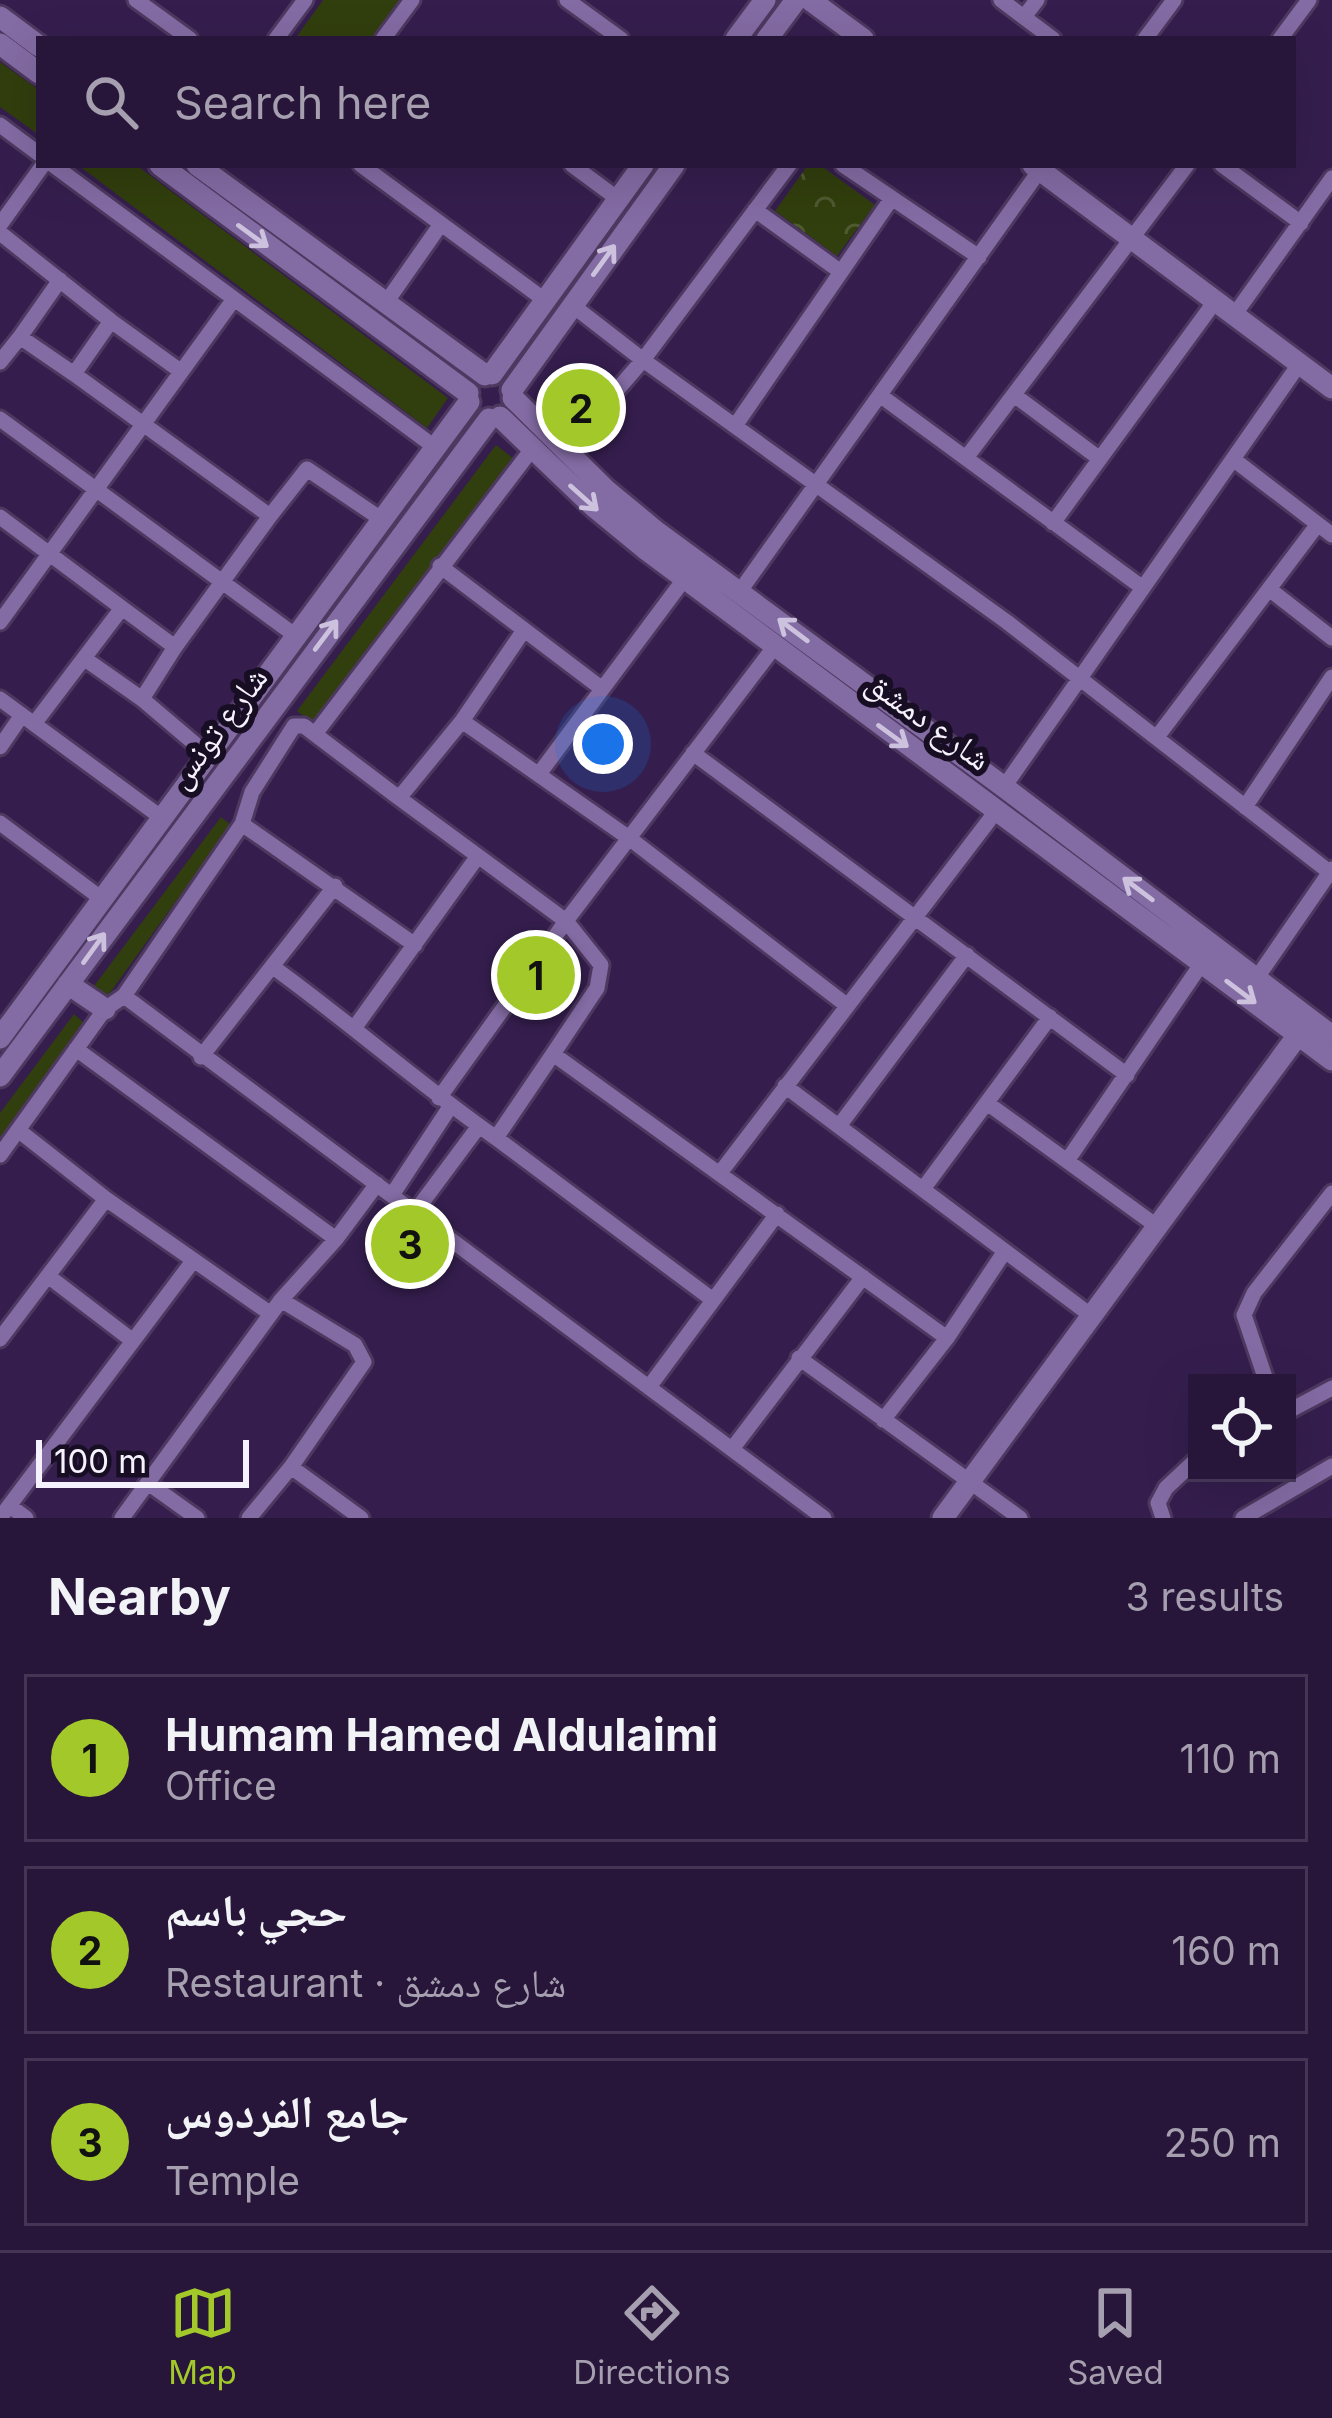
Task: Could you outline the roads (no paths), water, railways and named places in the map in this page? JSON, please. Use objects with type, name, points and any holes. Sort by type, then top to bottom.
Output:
[{"type":"street","points":[[136,0],[186,36]]},
{"type":"street","points":[[391,36],[412,0]]},
{"type":"street","points":[[567,0],[617,36]]},
{"type":"street","points":[[738,36],[765,0]]},
{"type":"street","points":[[769,36],[796,0]]},
{"type":"street","points":[[810,0],[858,36]]},
{"type":"street","points":[[1001,0],[1049,36]]},
{"type":"street","points":[[1024,17],[1037,0]]},
{"type":"street","points":[[1147,36],[1174,0]]},
{"type":"street","points":[[1282,36],[1309,0]]},
{"type":"street","points":[[278,36],[299,2]]},
{"type":"street","points":[[0,17],[36,44]]},
{"type":"street","points":[[0,44],[36,71]]},
{"type":"street","points":[[0,125],[36,152]]},
{"type":"street","points":[[41,168],[0,229],[179,370]]},
{"type":"street","points":[[57,168],[436,448]]},
{"type":"street","points":[[164,168],[469,398],[476,414],[504,406],[504,379],[488,375],[385,304],[201,168]]},
{"type":"street","points":[[365,168],[546,301]]},
{"type":"street","points":[[576,168],[618,199]]},
{"type":"street","points":[[469,398],[474,382],[488,375],[546,301],[641,168]]},
{"type":"street","name":"شارع تونس","points":[[0,1076],[274,704],[504,406],[672,168]]},
{"type":"street","points":[[565,450],[643,360],[787,168]]},
{"type":"street","points":[[847,168],[979,257]]},
{"type":"street","points":[[966,458],[1185,168]]},
{"type":"street","points":[[1226,168],[1300,223]]},
{"type":"street","points":[[740,591],[979,257],[1047,170],[1332,388]]},
{"type":"street","points":[[1054,523],[1100,459],[1300,223],[1332,178]]},
{"type":"street","points":[[208,203],[222,184]]},
{"type":"street","points":[[735,426],[892,198]]},
{"type":"street","points":[[755,210],[841,272]]},
{"type":"street","points":[[385,304],[441,224]]},
{"type":"street","points":[[0,362],[60,280]]},
{"type":"street","points":[[0,622],[234,299]]},
{"type":"street","points":[[572,305],[1006,622],[1331,872],[1256,979]]},
{"type":"street","points":[[74,374],[111,321]]},
{"type":"street","points":[[20,337],[145,422],[270,516]]},
{"type":"street","points":[[1004,787],[1300,362]]},
{"type":"street","points":[[1014,395],[1100,459]]},
{"type":"street","points":[[881,396],[1143,588]]},
{"type":"street","name":"شارع تونس","points":[[2,1030],[384,521],[469,398]]},
{"type":"street","name":"شارع دمشق","points":[[504,406],[532,448],[618,528],[1332,1060]]},
{"type":"street","name":"شارع دمشق","points":[[504,406],[565,450],[644,522],[1332,1036]]},
{"type":"street","points":[[0,419],[296,636]]},
{"type":"street","points":[[315,734],[532,448]]},
{"type":"street","points":[[1232,459],[1332,535]]},
{"type":"street","points":[[142,699],[307,469],[384,521]]},
{"type":"street","points":[[0,517],[175,647]]},
{"type":"street","points":[[1157,737],[1318,524]]},
{"type":"street","points":[[440,566],[601,688]]},
{"type":"street","points":[[538,774],[686,578]]},
{"type":"street","points":[[1268,589],[1332,638]]},
{"type":"street","points":[[0,747],[85,658],[122,608]]},
{"type":"street","points":[[399,798],[463,721],[524,630]]},
{"type":"street","points":[[392,1195],[445,1102],[566,921],[775,646]]},
{"type":"street","points":[[85,658],[208,755]]},
{"type":"street","points":[[1245,807],[1332,677]]},
{"type":"street","points":[[0,699],[162,818]]},
{"type":"street","points":[[274,704],[566,921],[601,965],[601,976],[496,1138]]},
{"type":"street","points":[[463,721],[629,838],[845,1004]]},
{"type":"street","points":[[0,1155],[242,824],[252,792],[285,737],[299,724]]},
{"type":"street","points":[[693,753],[1127,1075]]},
{"type":"street","points":[[720,1173],[997,810]]},
{"type":"street","points":[[0,823],[102,899]]},
{"type":"street","points":[[242,824],[415,945]]},
{"type":"street","points":[[355,1027],[478,856]]},
{"type":"street","points":[[201,1057],[335,886]]},
{"type":"street","points":[[839,1126],[967,955]]},
{"type":"street","points":[[1067,1161],[1202,963]]},
{"type":"street","points":[[273,967],[445,1102],[713,1300]]},
{"type":"street","points":[[68,984],[115,1003],[201,1057],[824,1518]]},
{"type":"street","points":[[923,1190],[1050,1017]]},
{"type":"street","points":[[943,1518],[1298,1034]]},
{"type":"street","points":[[76,1049],[336,1239]]},
{"type":"street","points":[[553,1054],[947,1338]]},
{"type":"street","points":[[785,1086],[1093,1317]]},
{"type":"street","points":[[987,1102],[1158,1227]]},
{"type":"street","points":[[415,1213],[478,1126]]},
{"type":"street","points":[[18,1130],[193,1261],[356,1345],[364,1362],[249,1518]]},
{"type":"street","points":[[122,1518],[276,1307],[377,1184]]},
{"type":"street","points":[[1265,1374],[1244,1315],[1254,1293],[1332,1192]]},
{"type":"street","points":[[0,1339],[106,1198]]},
{"type":"street","points":[[1317,1213],[1332,1224]]},
{"type":"street","points":[[649,1387],[777,1214]]},
{"type":"street","points":[[883,1420],[947,1338],[1005,1251]]},
{"type":"street","points":[[26,1518],[5,1512],[193,1261]]},
{"type":"street","points":[[48,1276],[133,1341]]},
{"type":"street","points":[[732,1449],[862,1276]]},
{"type":"street","points":[[799,1358],[1020,1518]]},
{"type":"street","points":[[1296,1407],[1332,1388]]},
{"type":"street","points":[[1243,1518],[1332,1466]]},
{"type":"street","points":[[291,1467],[361,1518]]},
{"type":"street","points":[[1163,1518],[1158,1503],[1166,1488],[1188,1468]]},
{"type":"street","points":[[148,1483],[197,1518]]},
{"type":"place","name":"حجي باسم","points":[[581,408]]},
{"type":"place","name":"Humam Hamed Aldulaimi","points":[[536,975]]},
{"type":"place","name":"جامع الفردوس","points":[[410,1244]]}]
